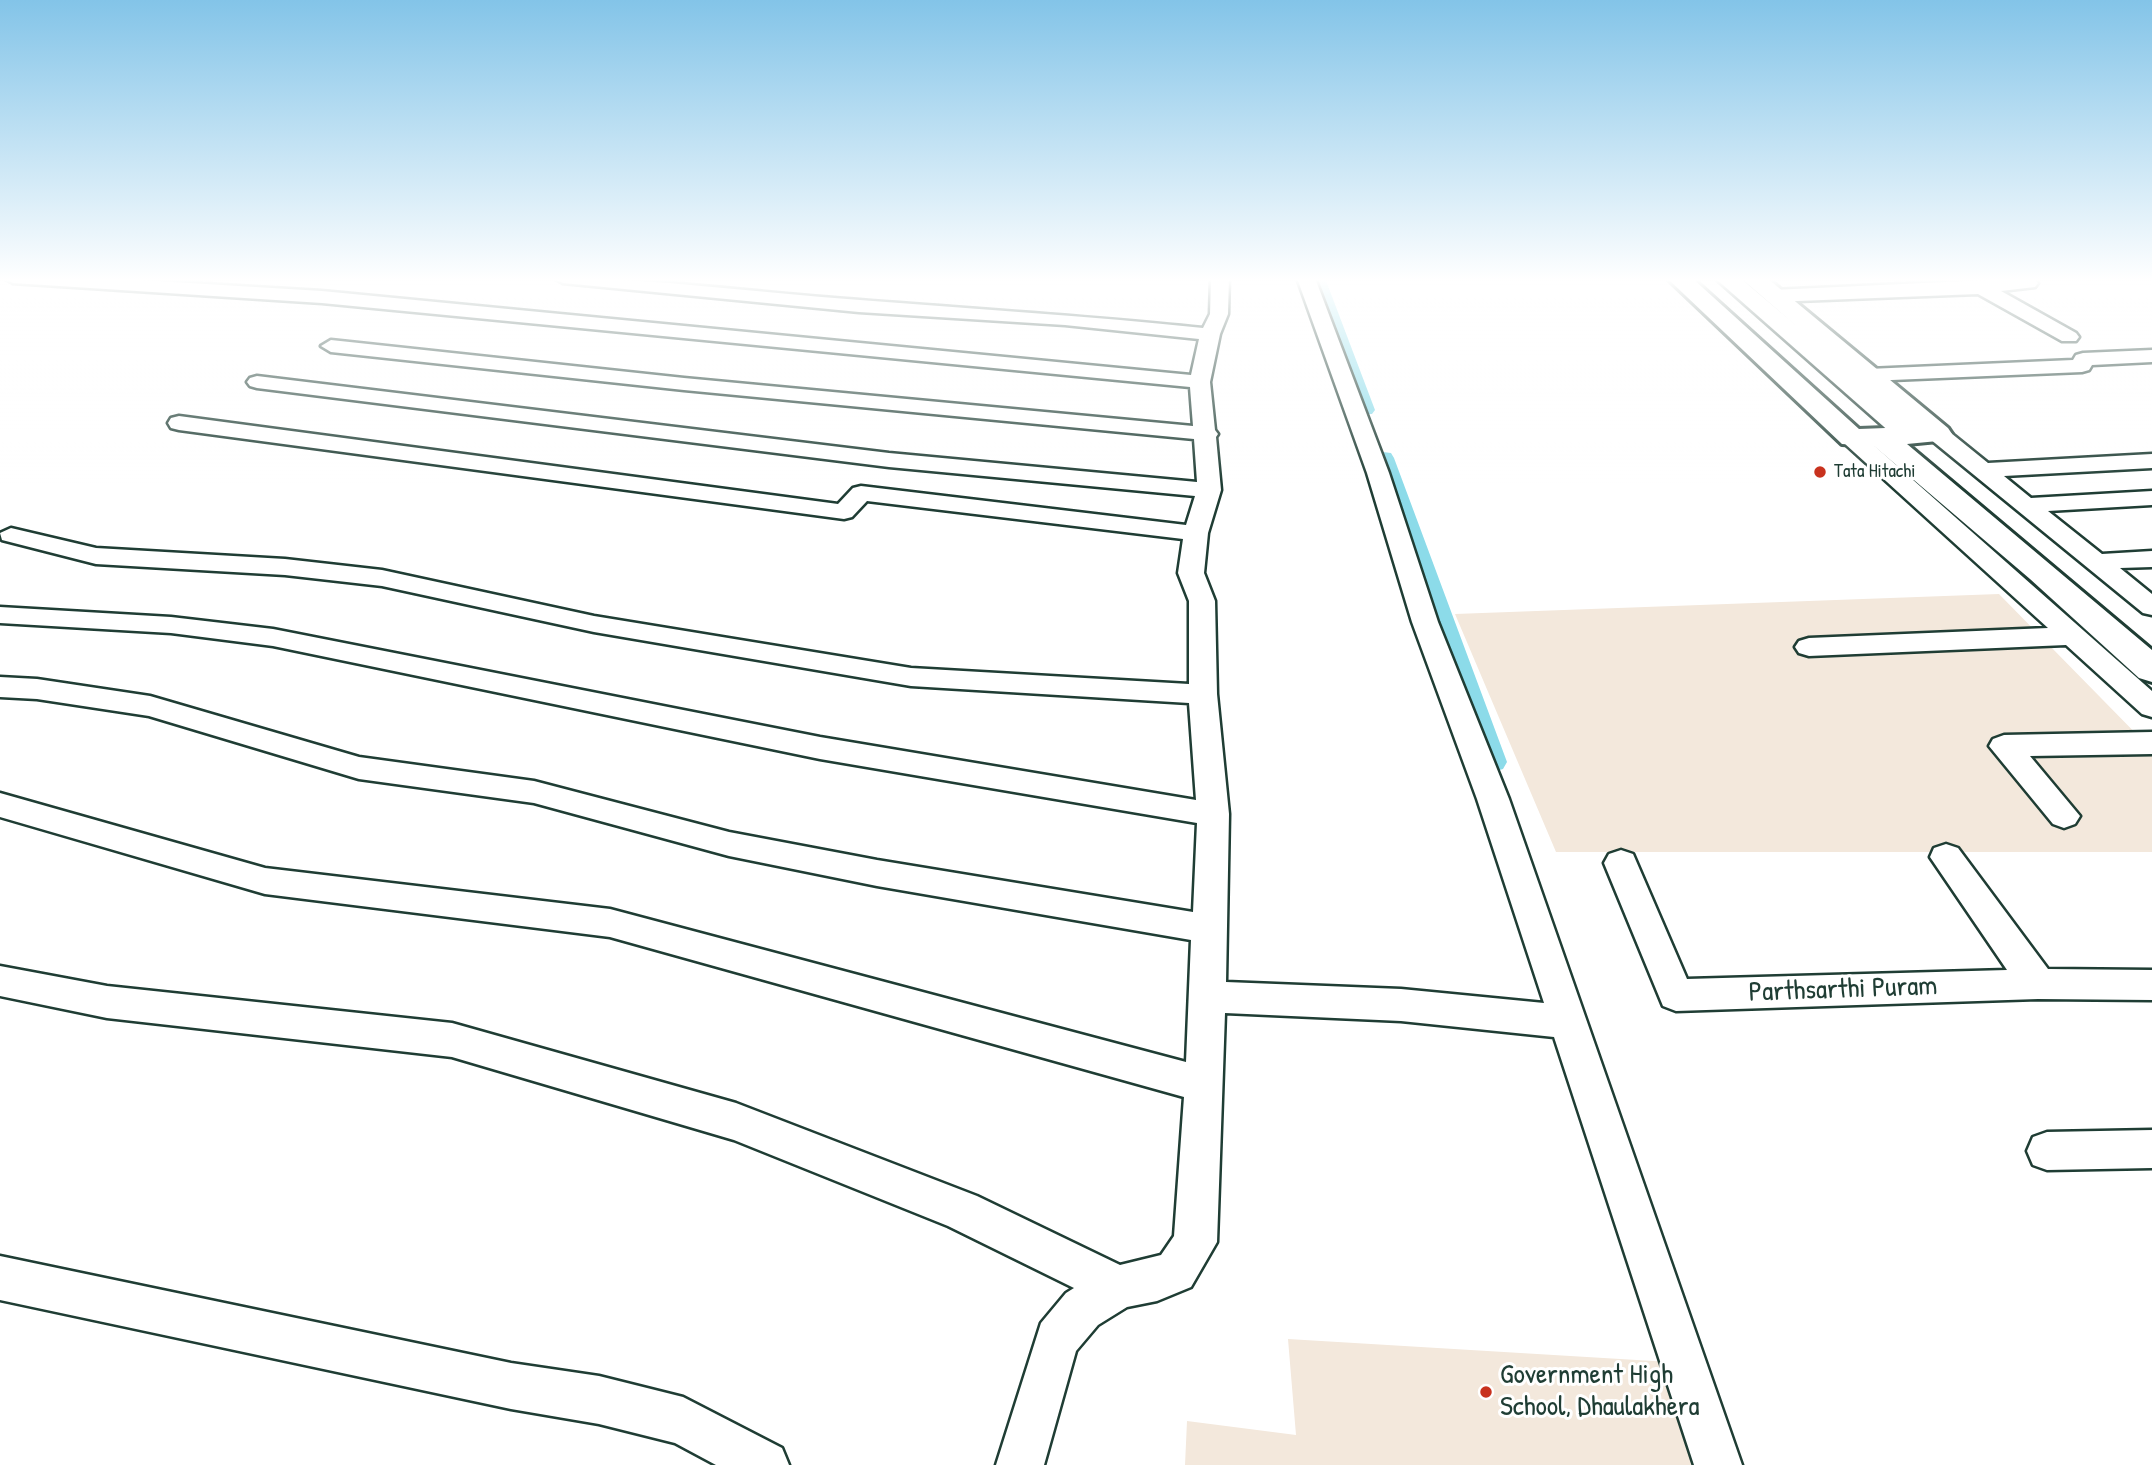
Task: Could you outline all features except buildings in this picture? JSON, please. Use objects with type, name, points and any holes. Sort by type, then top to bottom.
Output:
[{"type":"highway","points":[[1772,346],[1895,436],[2152,641]]},
{"type":"highway","points":[[1833,346],[1868,375],[1895,436],[2152,670]]},
{"type":"main road","points":[[1785,346],[1895,436]]},
{"type":"main road","points":[[1799,346],[1895,436]]},
{"type":"street","points":[[334,346],[657,381],[1207,434]]},
{"type":"street","points":[[824,346],[1026,363],[1200,382]]},
{"type":"street","points":[[1020,1465],[1057,1339],[1082,1309],[1119,1287],[1177,1272],[1195,1242],[1204,1085],[1213,814],[1203,694],[1202,601],[1191,573],[1196,533],[1209,490],[1207,434],[1200,382],[1206,346]]},
{"type":"street","points":[[1332,346],[1352,398],[1425,622],[1493,799],[1570,1022],[1718,1465]]},
{"type":"street","points":[[1868,375],[2082,366],[2083,359],[2152,356]]},
{"type":"street","points":[[257,382],[664,430],[889,460],[1209,490]]},
{"type":"street","points":[[179,424],[844,512],[861,493],[1196,533]]},
{"type":"street","points":[[1895,436],[1982,470],[2152,607]]},
{"type":"street","points":[[1895,436],[2076,636],[2152,708]]},
{"type":"street","points":[[1982,470],[2152,461]]},
{"type":"street","points":[[2025,505],[2152,498]]},
{"type":"street","points":[[11,535],[96,556],[285,566],[383,578],[594,624],[911,677],[1203,694]]},
{"type":"street","points":[[2096,562],[2152,559]]},
{"type":"street","points":[[0,615],[241,633],[384,657],[498,684],[717,728],[1059,792],[1213,814]]},
{"type":"street","points":[[1809,647],[2076,636]]},
{"type":"street","points":[[0,687],[37,689],[150,706],[359,768],[534,792],[729,844],[877,873],[1209,929]]},
{"type":"street","points":[[2064,816],[2004,746],[2152,743]]},
{"type":"street","points":[[0,805],[265,881],[610,923],[1204,1085]]},
{"type":"street","points":[[1946,857],[2038,984]]},
{"type":"street","name":"Parthsarthi Puram","points":[[1621,863],[1676,995],[2038,984],[2152,985]]},
{"type":"street","points":[[0,981],[107,1003],[452,1040],[736,1122],[962,1211],[1119,1287]]},
{"type":"street","points":[[1207,998],[1401,1005],[1570,1022]]},
{"type":"street","points":[[2047,1151],[2152,1149]]},
{"type":"street","points":[[0,1278],[511,1386],[599,1400],[683,1421],[765,1465]]},
{"type":"shaded area","points":[[1999,594],[2152,750],[2152,852],[1556,852],[1455,614]]},
{"type":"shaded area","name":"Government High School, Dhaulakhera","points":[[1288,1339],[1670,1362],[1703,1465],[1185,1465],[1187,1421],[1296,1435]]},
{"type":"waterway","points":[[1341,346],[1365,410]]},
{"type":"waterway","points":[[1383,458],[1493,762]]},
{"type":"place","name":"Tata Hitachi","points":[[1820,472]]},
{"type":"place","name":"Government High School, Dhaulakhera","points":[[1486,1392]]}]
